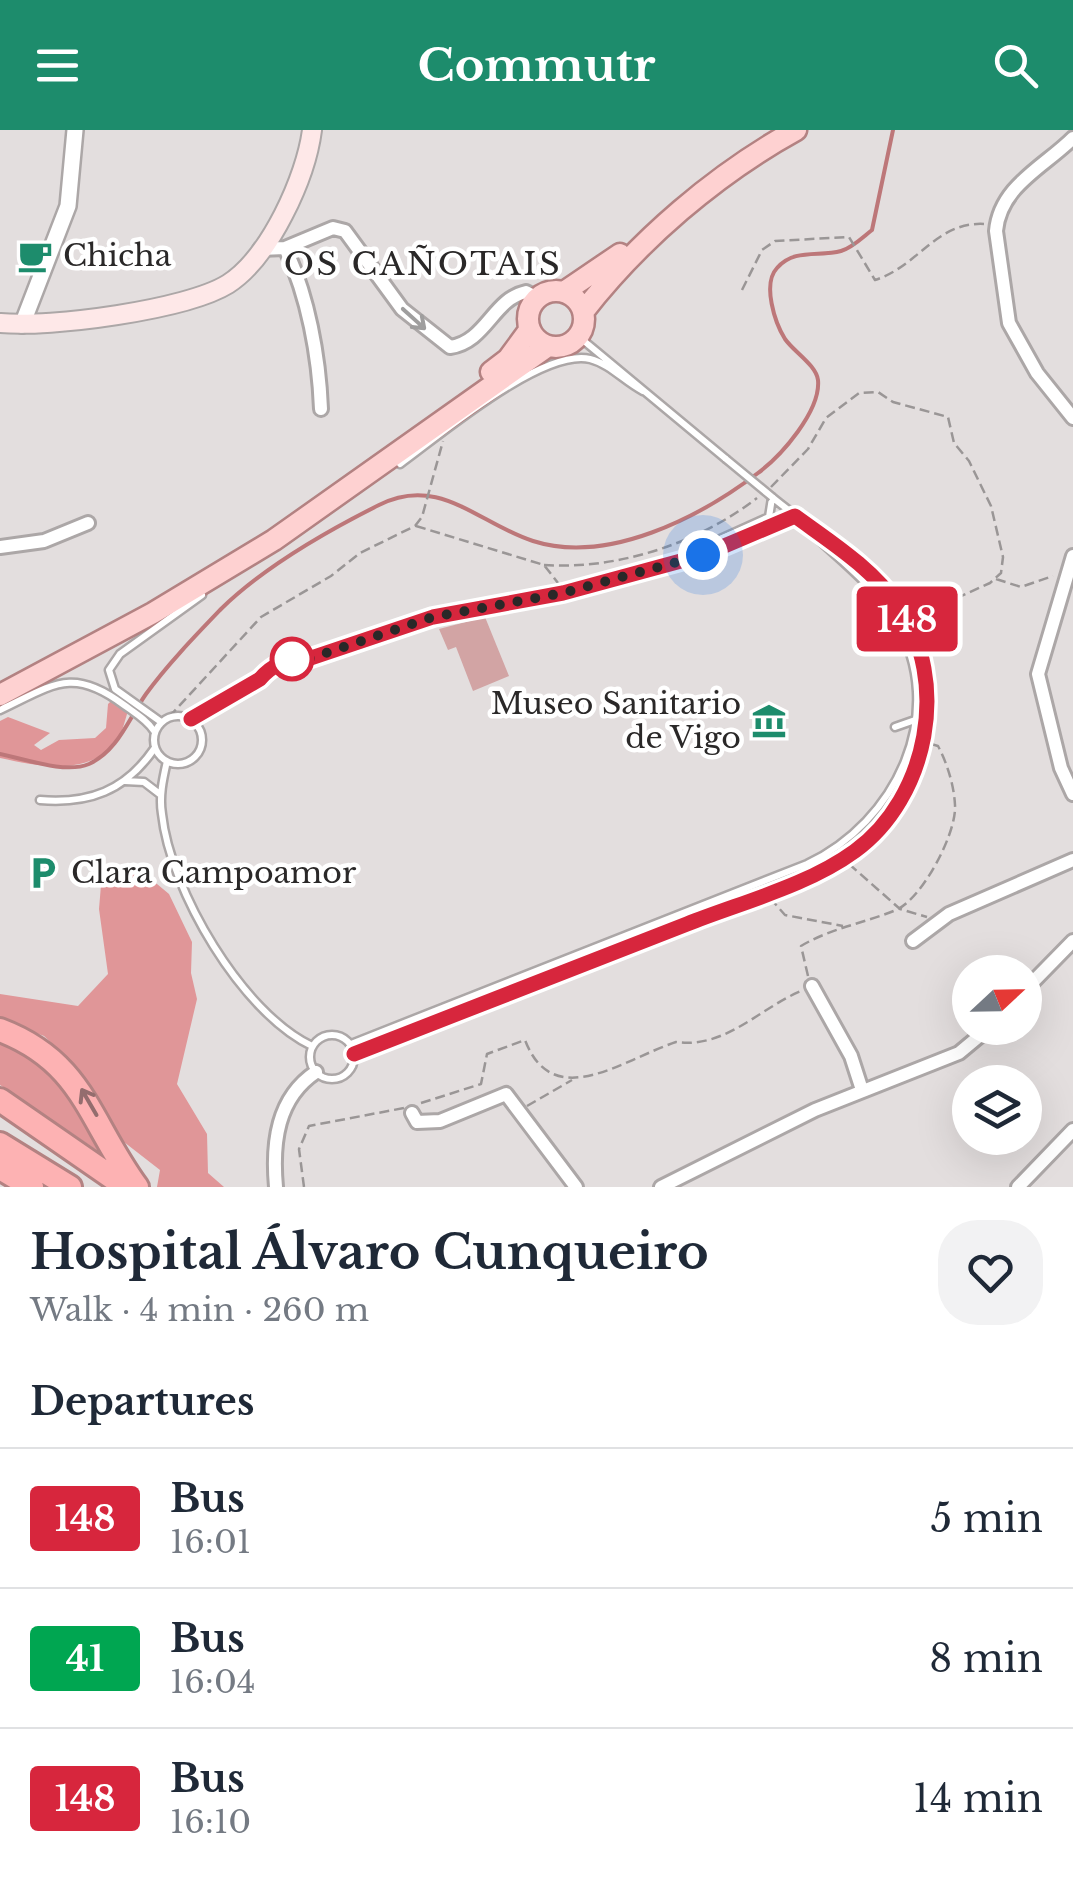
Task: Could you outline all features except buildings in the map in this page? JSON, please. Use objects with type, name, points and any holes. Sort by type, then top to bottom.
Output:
[{"type":"highway","points":[[0,1030],[54,1059],[79,1086],[137,1187]]},
{"type":"highway","points":[[0,1100],[126,1187]]},
{"type":"highway","points":[[0,1144],[70,1187]]},
{"type":"highway","points":[[0,1168],[32,1187]]},
{"type":"main road","points":[[0,322],[22,325],[78,320],[191,298],[230,282],[260,249],[302,178],[312,130]]},
{"type":"main road","points":[[548,346],[530,329],[528,312],[538,298],[564,292],[607,266],[696,184],[772,130]]},
{"type":"main road","points":[[0,707],[202,594],[400,464],[548,346],[565,346],[578,336],[582,312],[600,288],[706,190],[796,130]]},
{"type":"main road","points":[[564,292],[582,312]]},
{"type":"main road","points":[[0,682],[164,595],[326,492],[508,359],[530,329]]},
{"type":"main road","points":[[0,695],[218,575],[432,437]]},
{"type":"street","points":[[22,325],[68,206],[75,130]]},
{"type":"street","points":[[1073,138],[1024,176],[997,225],[1009,323],[1036,373],[1073,418]]},
{"type":"street","points":[[260,249],[286,248],[334,228],[345,231],[402,309],[450,347],[484,328],[509,297],[526,292],[538,298]]},
{"type":"street","points":[[286,248],[299,276],[320,380],[321,409]]},
{"type":"street","points":[[0,547],[44,541],[88,523]]},
{"type":"street","points":[[1071,561],[1038,674],[1061,768],[1073,794]]},
{"type":"street","points":[[913,942],[926,936],[938,921],[1073,860]]},
{"type":"street","points":[[1042,972],[1073,940]]},
{"type":"street","points":[[812,986],[850,1056],[862,1090]]},
{"type":"street","points":[[661,1187],[862,1090],[959,1053],[968,1045]]},
{"type":"street","points":[[276,1187],[275,1139],[282,1113],[301,1082],[316,1072]]},
{"type":"street","points":[[412,1113],[417,1122],[431,1124],[506,1094],[576,1187]]},
{"type":"street","points":[[1018,1187],[1073,1130]]},
{"type":"lane","points":[[354,1054],[844,858],[871,838],[896,807],[922,742],[927,686],[907,620],[874,578],[578,336]]},
{"type":"lane","points":[[432,437],[558,362],[588,358],[643,391]]},
{"type":"lane","points":[[696,550],[769,517],[772,497]]},
{"type":"lane","points":[[0,707],[68,680],[91,683],[113,692],[157,723],[191,719],[260,679],[268,669],[295,658],[305,660],[433,617],[563,593],[703,555],[795,516]]},
{"type":"lane","points":[[351,1044],[834,852],[854,837],[887,800],[905,764],[916,720],[912,670],[898,625],[866,584],[795,516]]},
{"type":"lane","points":[[113,692],[109,670],[120,654],[202,594]]},
{"type":"lane","points":[[155,748],[167,761],[180,764],[196,756],[201,733],[191,719]]},
{"type":"lane","points":[[895,727],[916,720]]},
{"type":"lane","points":[[40,800],[88,800],[124,781],[155,748],[157,723]]},
{"type":"lane","points":[[167,761],[161,796],[164,828],[211,941],[270,1015],[312,1046]]},
{"type":"lane","points":[[124,781],[144,782],[161,796]]},
{"type":"lane","points":[[328,1034],[342,1036],[351,1044],[354,1054],[344,1076],[328,1079],[316,1072],[310,1060],[312,1046],[328,1034]]},
{"type":"path","points":[[742,290],[762,250],[775,240],[849,237],[875,280],[896,273],[936,235],[956,226],[997,225]]},
{"type":"path","points":[[771,486],[808,449],[826,418],[859,393],[878,392],[893,402],[940,411],[948,417],[954,443],[969,461],[991,506],[1002,557],[1001,572],[994,579],[907,620]]},
{"type":"path","points":[[415,526],[443,444],[432,437]]},
{"type":"path","points":[[157,723],[262,618],[332,576],[360,553],[415,526],[432,527],[544,566],[578,568],[642,554],[727,521],[756,498]]},
{"type":"path","points":[[994,579],[1028,586],[1071,561]]},
{"type":"path","points":[[544,566],[563,593]]},
{"type":"path","points":[[521,1109],[572,1080],[676,1042],[692,1045],[746,1026],[812,986],[802,946],[844,926],[900,909],[931,874],[956,809],[945,758],[938,746],[922,742]]},
{"type":"path","points":[[844,858],[900,909],[938,921]]},
{"type":"path","points":[[767,892],[774,907],[785,915],[844,926]]},
{"type":"path","points":[[304,1187],[299,1149],[310,1126],[410,1106],[481,1084],[487,1054],[525,1040],[535,1063],[552,1077],[572,1080]]},
{"type":"shaded area","points":[[485,617],[509,676],[473,691],[456,647],[448,650],[439,629]]},
{"type":"shaded area","points":[[113,699],[128,711],[123,727],[116,742],[91,760],[61,766],[0,758],[0,721],[8,717],[50,733],[34,745],[41,750],[59,740],[95,738],[106,728],[108,704]]},
{"type":"shaded area","points":[[115,865],[145,874],[169,894],[192,942],[191,973],[197,999],[177,1084],[207,1134],[208,1173],[224,1187],[157,1187],[160,1170],[124,1142],[78,1068],[44,1036],[0,1019],[0,994],[78,1006],[108,974],[99,909],[102,873]]},
{"type":"shaded area","points":[[0,1038],[48,1072],[79,1114],[98,1151],[0,1085]]},
{"type":"waterway","points":[[0,754],[68,767],[79,767],[99,758],[115,742],[163,672],[238,593],[317,538],[401,497],[440,498],[533,541],[562,547],[592,547],[652,532],[735,490],[788,444],[806,419],[817,392],[816,374],[785,339],[777,323],[770,293],[773,275],[791,258],[841,251],[872,230],[893,130]]},
{"type":"bus line","name":"148","points":[[191,719],[215,706],[220,698],[260,679],[268,669],[295,658],[305,660],[433,617],[563,593],[703,555],[795,516],[874,578],[907,620],[927,686],[922,742],[907,788],[896,807],[855,851],[770,891],[354,1054]]},
{"type":"place","name":"Chicha","points":[[35,256]]},
{"type":"place","name":"Museo Sanitario de Vigo","points":[[769,721]]},
{"type":"place","name":"Clara Campoamor","points":[[43,873]]},
{"type":"district","name":"OS CAÑOTAIS","points":[[423,264]]},
{"type":"route","points":[[292,659],[305,660],[433,617],[563,593],[703,555]]}]
